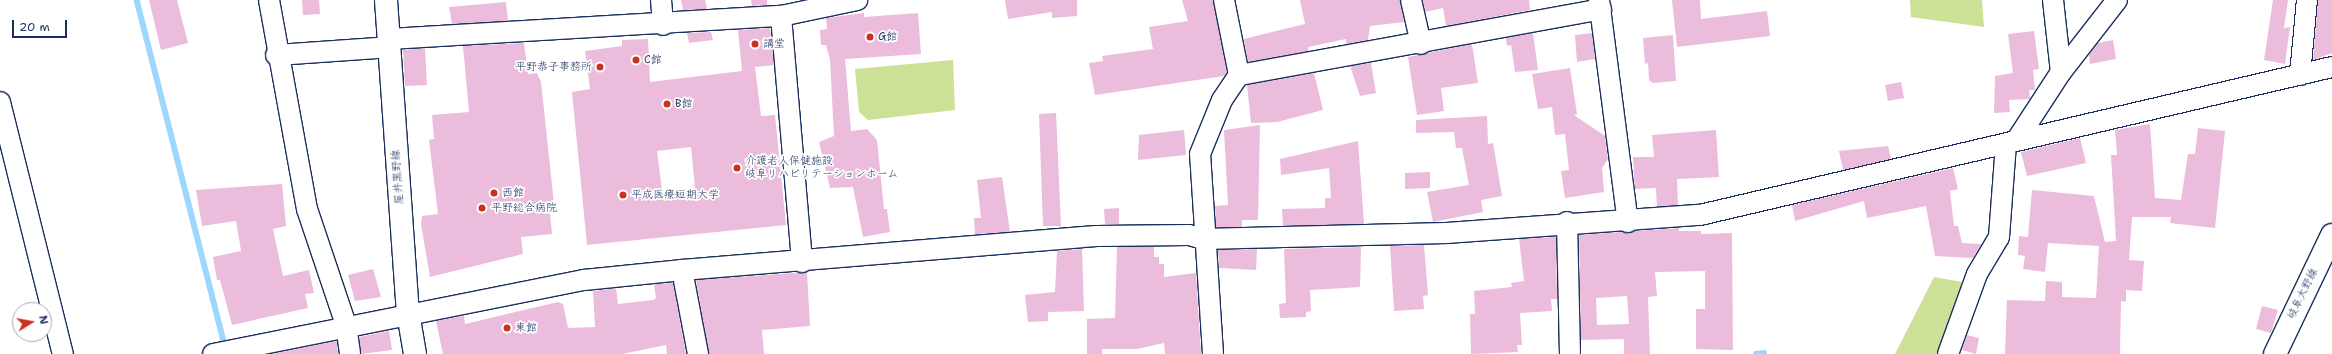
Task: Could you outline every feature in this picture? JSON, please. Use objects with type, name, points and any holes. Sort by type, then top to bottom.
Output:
[{"type":"main road","name":"屋井黒野線","points":[[386,0],[408,313],[415,354]]},
{"type":"main road","name":"岐阜大野線","points":[[2275,354],[2332,235]]},
{"type":"street","points":[[269,0],[276,55],[307,209],[346,325],[350,354]]},
{"type":"street","points":[[661,0],[663,25]]},
{"type":"street","points":[[276,55],[389,43],[781,16],[857,0]]},
{"type":"street","points":[[1214,354],[1203,239],[1200,154],[1222,100],[1239,75],[1224,0]]},
{"type":"street","points":[[1411,0],[1421,44]]},
{"type":"street","points":[[2053,0],[2061,72]]},
{"type":"street","points":[[1948,354],[1977,274],[1999,237],[2011,142],[2061,72],[2117,0]]},
{"type":"street","points":[[2300,75],[2307,0]]},
{"type":"street","points":[[1239,75],[1421,44],[1600,4],[1628,222]]},
{"type":"street","points":[[781,16],[802,262]]},
{"type":"street","points":[[213,354],[346,325],[584,280],[682,270],[802,262],[1096,236],[1189,235],[1203,239],[1446,233],[1567,222],[1628,222],[1726,210],[1817,185],[2011,142],[2332,67]]},
{"type":"street","points":[[0,102],[63,354]]},
{"type":"street","points":[[1567,222],[1570,354]]},
{"type":"street","points":[[682,270],[698,354]]},
{"type":"green space","points":[[1910,0],[1982,0],[1984,27],[1911,17]]},
{"type":"green space","points":[[953,60],[955,110],[868,120],[859,112],[855,69]]},
{"type":"green space","points":[[1934,277],[1962,282],[1941,354],[1895,354]]},
{"type":"building","points":[[149,0],[177,0],[188,43],[161,50]]},
{"type":"building","points":[[302,0],[319,0],[320,14],[303,15]]},
{"type":"building","points":[[681,0],[705,0],[707,9],[683,10]]},
{"type":"building","points":[[751,0],[767,0],[767,5],[752,6]]},
{"type":"building","points":[[1005,0],[1077,0],[1077,16],[1052,18],[1052,12],[1008,19]]},
{"type":"building","points":[[1182,0],[1213,0],[1227,73],[1224,76],[1095,95],[1089,63],[1103,61],[1102,56],[1153,49],[1149,27],[1188,21]]},
{"type":"building","points":[[1300,0],[1400,0],[1404,22],[1370,26],[1368,40],[1346,44],[1346,39],[1308,47],[1309,51],[1248,62],[1244,39],[1305,24]]},
{"type":"building","points":[[1423,0],[1529,0],[1530,10],[1446,26],[1443,8],[1425,12]]},
{"type":"building","points":[[1672,0],[1700,0],[1701,19],[1767,11],[1770,36],[1677,47]]},
{"type":"building","points":[[2273,0],[2288,0],[2284,28],[2290,27],[2285,64],[2264,60]]},
{"type":"building","points":[[2318,0],[2332,0],[2332,53],[2313,60]]},
{"type":"building","points":[[506,2],[508,21],[452,24],[449,7]]},
{"type":"building","points":[[864,13],[864,17],[918,13],[921,54],[845,59],[851,131],[867,129],[877,140],[884,209],[887,209],[890,232],[863,237],[853,187],[830,188],[819,142],[834,136],[830,60],[826,45],[821,45],[820,30],[827,29],[826,18]]},
{"type":"building","name":"平成医療短期大学","points":[[770,28],[774,65],[755,67],[761,116],[775,115],[786,225],[587,245],[572,92],[590,89],[585,51],[622,46],[622,40],[648,39],[650,82],[742,71],[738,30]],"holes":[[[691,147],[695,188],[662,191],[657,151]]]},
{"type":"building","points":[[2034,31],[2039,69],[2033,70],[2035,90],[2029,90],[2030,99],[2009,100],[2010,112],[1994,113],[1995,76],[2013,73],[2008,34]]},
{"type":"building","points":[[711,32],[713,40],[689,43],[687,33]]},
{"type":"building","points":[[1533,33],[1538,70],[1515,72],[1511,45],[1507,46],[1506,38]]},
{"type":"building","points":[[1592,33],[1595,59],[1577,62],[1575,35]]},
{"type":"building","points":[[1673,35],[1676,81],[1653,83],[1649,80],[1648,63],[1645,64],[1643,38]]},
{"type":"building","points":[[2113,40],[2116,59],[2090,64],[2089,55],[2098,43]]},
{"type":"building","name":"平野総合病院","points":[[524,43],[528,74],[537,73],[541,82],[555,213],[550,213],[552,234],[521,237],[523,254],[430,277],[421,224],[422,216],[438,214],[429,140],[434,139],[432,115],[469,112],[463,46]]},
{"type":"building","points":[[1472,44],[1478,83],[1441,88],[1444,111],[1417,115],[1408,57]]},
{"type":"building","points":[[425,48],[427,85],[405,86],[403,50]]},
{"type":"building","points":[[1371,63],[1376,93],[1360,96],[1350,66]]},
{"type":"building","points":[[1570,68],[1577,114],[1574,115],[1605,136],[1608,159],[1602,168],[1604,192],[1565,198],[1561,171],[1569,170],[1565,134],[1555,135],[1552,107],[1538,109],[1532,74]]},
{"type":"building","points":[[1314,73],[1323,110],[1277,122],[1251,123],[1247,85]]},
{"type":"building","points":[[1901,82],[1904,98],[1888,101],[1885,85]]},
{"type":"building","points":[[1056,113],[1061,226],[1043,226],[1039,114]]},
{"type":"building","points":[[1487,116],[1488,144],[1493,143],[1502,196],[1481,200],[1483,212],[1433,222],[1427,192],[1469,185],[1462,148],[1456,148],[1454,132],[1416,133],[1416,120]]},
{"type":"building","points":[[2150,124],[2155,198],[2181,200],[2188,154],[2195,154],[2198,128],[2225,131],[2215,228],[2170,223],[2171,217],[2132,217],[2129,260],[2144,261],[2142,291],[2126,290],[2126,302],[2121,301],[2120,354],[2005,354],[2007,300],[2045,301],[2046,281],[2062,282],[2062,297],[2096,298],[2099,246],[2048,243],[2045,272],[2023,269],[2025,256],[2018,255],[2019,236],[2028,237],[2032,190],[2094,196],[2105,242],[2116,241],[2111,155],[2117,155],[2115,130]]},
{"type":"building","points":[[1260,125],[1258,220],[1242,220],[1242,227],[1216,227],[1215,206],[1228,205],[1224,130]]},
{"type":"building","points":[[1184,130],[1186,155],[1138,160],[1139,135]]},
{"type":"building","points":[[1716,130],[1719,177],[1677,179],[1678,205],[1657,207],[1656,188],[1635,189],[1633,157],[1654,157],[1652,135]]},
{"type":"building","points":[[2080,138],[2086,163],[2027,176],[2021,152]]},
{"type":"building","points":[[1358,141],[1364,224],[1283,226],[1282,209],[1325,208],[1325,198],[1331,198],[1329,168],[1281,175],[1280,159]]},
{"type":"building","points":[[1888,146],[1891,159],[1843,170],[1839,151]]},
{"type":"building","points":[[1953,168],[1958,189],[1950,191],[1954,226],[1958,226],[1962,243],[1981,244],[1973,258],[1935,256],[1926,206],[1867,218],[1864,201],[1795,221],[1792,205]]},
{"type":"building","points":[[1430,172],[1430,188],[1405,189],[1405,173]]},
{"type":"building","points":[[1002,177],[1010,232],[975,234],[974,218],[981,218],[977,180]]},
{"type":"building","points":[[282,184],[286,226],[273,229],[283,276],[309,270],[314,293],[305,294],[308,308],[232,325],[220,280],[217,280],[213,257],[241,251],[236,221],[202,226],[196,190]]},
{"type":"building","points":[[1119,208],[1119,224],[1105,224],[1104,209]]},
{"type":"building","points":[[1679,228],[1679,231],[1701,231],[1701,234],[1732,233],[1733,350],[1696,349],[1696,309],[1705,309],[1705,271],[1655,272],[1657,296],[1648,297],[1650,354],[1624,354],[1624,339],[1581,340],[1579,235]],"holes":[[[1627,296],[1629,324],[1597,325],[1596,298]]]},
{"type":"building","points":[[1556,237],[1557,299],[1551,299],[1552,311],[1520,313],[1522,345],[1517,345],[1518,352],[1471,354],[1470,314],[1475,314],[1474,291],[1512,287],[1511,283],[1524,281],[1519,239]]},
{"type":"building","points":[[1424,245],[1428,295],[1423,296],[1424,309],[1394,311],[1390,246]]},
{"type":"building","points":[[1117,247],[1154,247],[1154,257],[1159,257],[1159,264],[1164,264],[1164,277],[1196,273],[1201,354],[1165,354],[1164,343],[1137,349],[1102,349],[1102,354],[1087,354],[1087,319],[1115,318]]},
{"type":"building","points":[[1361,247],[1360,287],[1310,290],[1311,311],[1306,312],[1306,317],[1280,318],[1279,304],[1286,303],[1284,249]]},
{"type":"building","points":[[1082,249],[1084,311],[1048,312],[1048,321],[1028,322],[1025,295],[1055,292],[1057,251]]},
{"type":"building","points":[[1257,249],[1256,270],[1219,268],[1218,250]]},
{"type":"building","points":[[373,269],[381,297],[355,301],[348,275]]},
{"type":"building","points":[[807,272],[810,326],[762,330],[764,354],[709,354],[696,280]]},
{"type":"building","points":[[673,283],[686,354],[667,354],[666,345],[622,354],[443,354],[436,321],[464,316],[465,324],[558,302],[563,304],[568,328],[595,327],[593,291],[616,288],[618,304],[653,300],[656,298],[654,284]]},
{"type":"building","points":[[2262,306],[2278,310],[2271,333],[2256,329]]},
{"type":"building","points":[[389,331],[392,350],[361,354],[359,337]]},
{"type":"building","points":[[1967,335],[1979,338],[1976,354],[1962,350]]},
{"type":"building","points":[[337,341],[338,354],[272,354]]},
{"type":"waterway","points":[[137,0],[226,348]]},
{"type":"waterway","points":[[1756,354],[1764,353]]},
{"type":"place","name":"G館","points":[[870,37]]},
{"type":"place","name":"講堂","points":[[755,44]]},
{"type":"place","name":"C館","points":[[636,60]]},
{"type":"place","name":"平野恭子事務所","points":[[600,67]]},
{"type":"place","name":"B館","points":[[667,104]]},
{"type":"place","name":"介護老人保健施設 岐阜リハビリテーションホーム","points":[[737,168]]},
{"type":"place","name":"西館","points":[[494,193]]},
{"type":"place","name":"平成医療短期大学","points":[[623,195]]},
{"type":"place","name":"平野総合病院","points":[[482,208]]},
{"type":"place","name":"東館","points":[[507,328]]}]
